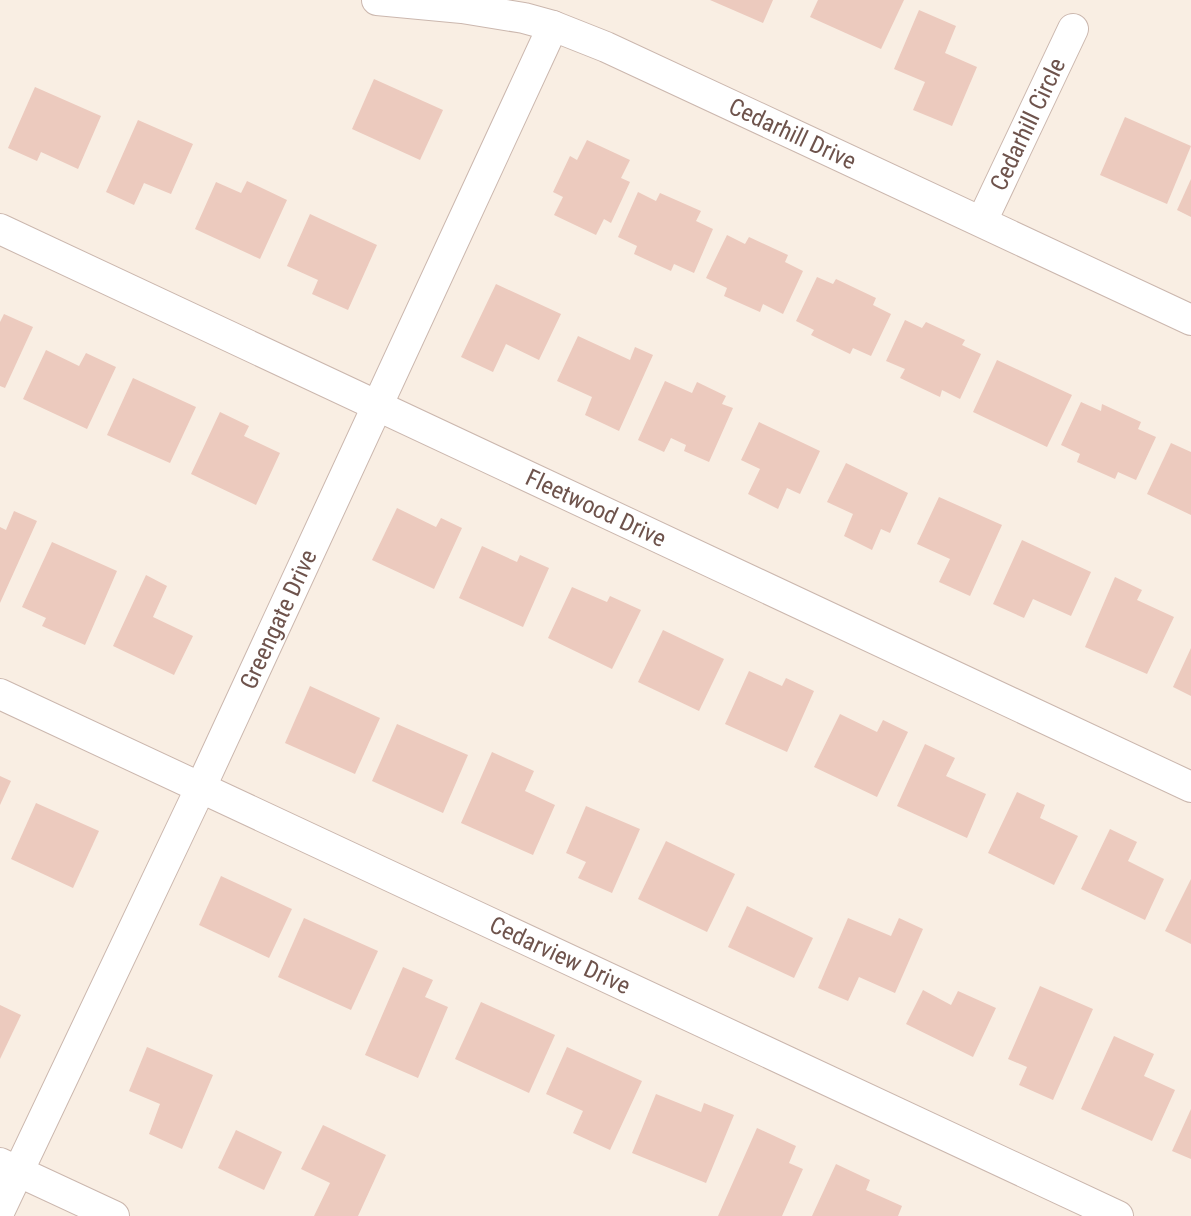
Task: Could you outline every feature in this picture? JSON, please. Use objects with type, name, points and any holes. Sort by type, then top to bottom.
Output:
[{"type":"street","name":"Cedarhill Drive","points":[[377,0],[462,8],[524,18],[553,26],[606,47],[1191,320]]},
{"type":"street","name":"Greengate Drive","points":[[0,1210],[9,1167],[200,789],[553,26]]},
{"type":"street","name":"Cedarhill Circle","points":[[982,221],[1073,29]]},
{"type":"street","name":"Fleetwood Drive","points":[[0,229],[1191,787]]},
{"type":"street","name":"Cedarview Drive","points":[[0,694],[1118,1216]]},
{"type":"street","points":[[9,1167],[114,1216]]},
{"type":"building","points":[[710,0],[773,0],[763,23]]},
{"type":"building","points":[[818,0],[904,0],[881,49],[810,17]]},
{"type":"building","points":[[919,10],[956,26],[945,53],[977,67],[952,126],[913,110],[925,82],[894,69]]},
{"type":"building","points":[[374,79],[443,110],[420,160],[352,129]]},
{"type":"building","points":[[35,87],[101,116],[78,169],[41,152],[37,161],[8,148]]},
{"type":"building","points":[[1125,117],[1191,146],[1167,204],[1100,175]]},
{"type":"building","points":[[138,120],[193,144],[171,194],[144,183],[134,205],[106,192]]},
{"type":"building","points":[[587,140],[630,160],[621,178],[630,182],[611,223],[604,219],[596,235],[554,215],[563,197],[553,192],[570,156],[577,160]]},
{"type":"building","points":[[1191,179],[1191,217],[1177,210]]},
{"type":"building","points":[[247,181],[287,200],[260,259],[195,229],[216,182],[241,193]]},
{"type":"building","points":[[638,192],[656,201],[660,193],[701,211],[696,221],[713,229],[694,273],[674,264],[671,271],[634,254],[637,246],[618,237]]},
{"type":"building","points":[[310,214],[377,245],[348,310],[312,294],[318,280],[287,266]]},
{"type":"building","points":[[727,235],[745,244],[749,237],[788,255],[785,262],[803,271],[783,314],[763,304],[760,312],[724,296],[727,288],[706,278]]},
{"type":"building","points":[[817,277],[833,284],[836,279],[876,298],[873,305],[891,314],[871,356],[853,348],[850,354],[811,335],[814,330],[796,321]]},
{"type":"building","points":[[496,284],[561,314],[539,360],[506,344],[493,372],[461,357]]},
{"type":"building","points":[[4,314],[33,327],[5,388],[0,386],[0,322]]},
{"type":"building","points":[[905,320],[922,328],[926,322],[965,340],[962,345],[981,354],[960,399],[942,390],[940,397],[900,378],[905,369],[886,361]]},
{"type":"building","points":[[578,336],[630,360],[635,347],[653,355],[619,431],[585,415],[592,397],[557,381]]},
{"type":"building","points":[[46,350],[79,366],[86,353],[116,367],[87,429],[23,399]]},
{"type":"building","points":[[997,360],[1072,395],[1047,447],[973,412]]},
{"type":"building","points":[[133,378],[196,407],[170,463],[107,435]]},
{"type":"building","points":[[665,381],[692,393],[697,382],[726,396],[722,404],[733,408],[709,462],[684,451],[686,445],[671,438],[664,452],[638,440]]},
{"type":"building","points":[[1081,402],[1101,411],[1102,404],[1141,422],[1138,429],[1156,437],[1136,480],[1118,472],[1115,479],[1077,462],[1080,454],[1061,445]]},
{"type":"building","points":[[220,412],[249,426],[244,436],[280,453],[256,505],[191,474]]},
{"type":"building","points":[[759,422],[820,451],[800,494],[787,488],[778,509],[748,494],[760,469],[741,460]]},
{"type":"building","points":[[1171,443],[1191,452],[1191,515],[1147,494]]},
{"type":"building","points":[[846,463],[908,493],[890,533],[881,529],[872,550],[844,536],[853,514],[827,502]]},
{"type":"building","points":[[939,497],[1002,525],[970,596],[939,582],[950,559],[917,544]]},
{"type":"building","points":[[397,508],[436,527],[441,518],[462,528],[434,589],[372,560]]},
{"type":"building","points":[[14,511],[37,521],[0,603],[0,527],[6,530]]},
{"type":"building","points":[[1022,540],[1091,572],[1071,616],[1033,599],[1024,618],[993,604]]},
{"type":"building","points":[[52,542],[117,571],[85,645],[42,626],[46,618],[22,607]]},
{"type":"building","points":[[482,546],[517,562],[520,555],[549,568],[523,627],[459,598]]},
{"type":"building","points":[[146,575],[167,586],[153,617],[193,636],[174,675],[113,646]]},
{"type":"building","points":[[1115,577],[1142,590],[1137,600],[1174,617],[1147,674],[1085,647]]},
{"type":"building","points":[[572,587],[607,602],[610,596],[641,610],[612,669],[548,638]]},
{"type":"building","points":[[663,630],[724,659],[699,711],[638,682]]},
{"type":"building","points":[[1191,648],[1191,696],[1173,687]]},
{"type":"building","points":[[749,671],[782,686],[786,678],[814,691],[787,752],[725,724]]},
{"type":"building","points":[[310,686],[380,718],[355,774],[285,743]]},
{"type":"building","points":[[840,714],[877,732],[883,720],[908,732],[877,797],[814,767]]},
{"type":"building","points":[[397,724],[468,755],[443,813],[372,781]]},
{"type":"building","points":[[925,744],[955,758],[946,776],[986,794],[967,838],[897,806]]},
{"type":"building","points":[[492,752],[534,771],[525,791],[555,805],[533,855],[461,823]]},
{"type":"building","points":[[0,776],[11,781],[0,805]]},
{"type":"building","points":[[1017,792],[1045,805],[1040,818],[1078,836],[1054,885],[988,853]]},
{"type":"building","points":[[36,803],[99,831],[73,888],[11,859]]},
{"type":"building","points":[[586,806],[640,829],[612,893],[578,878],[586,862],[566,853]]},
{"type":"building","points":[[1110,829],[1137,842],[1128,861],[1164,879],[1145,920],[1081,889]]},
{"type":"building","points":[[666,841],[735,874],[707,932],[638,899]]},
{"type":"building","points":[[221,876],[292,909],[269,958],[199,925]]},
{"type":"building","points":[[1191,879],[1191,944],[1165,931]]},
{"type":"building","points":[[747,906],[813,938],[794,978],[728,947]]},
{"type":"building","points":[[304,918],[378,951],[351,1010],[278,977]]},
{"type":"building","points":[[848,918],[891,936],[899,918],[923,929],[895,993],[859,977],[848,1001],[818,988]]},
{"type":"building","points":[[403,967],[433,980],[425,997],[448,1007],[418,1078],[365,1055]]},
{"type":"building","points":[[1040,986],[1093,1009],[1053,1100],[1019,1085],[1027,1067],[1008,1059]]},
{"type":"building","points":[[923,990],[951,1005],[958,991],[996,1008],[973,1057],[906,1024]]},
{"type":"building","points":[[481,1002],[555,1035],[529,1093],[455,1059]]},
{"type":"building","points":[[0,1005],[21,1015],[0,1059]]},
{"type":"building","points":[[1114,1036],[1154,1054],[1144,1076],[1175,1090],[1152,1141],[1081,1109]]},
{"type":"building","points":[[147,1047],[213,1075],[182,1149],[149,1134],[160,1104],[129,1091]]},
{"type":"building","points":[[567,1047],[642,1081],[610,1150],[573,1133],[583,1111],[546,1094]]},
{"type":"building","points":[[656,1094],[701,1112],[704,1103],[734,1115],[706,1183],[632,1153]]},
{"type":"building","points":[[1191,1109],[1191,1159],[1172,1151]]},
{"type":"building","points":[[323,1125],[386,1155],[358,1216],[314,1216],[330,1183],[301,1169]]},
{"type":"building","points":[[757,1128],[796,1146],[789,1163],[803,1169],[782,1216],[718,1216]]},
{"type":"building","points":[[236,1130],[282,1152],[264,1190],[218,1168]]},
{"type":"building","points":[[836,1164],[870,1180],[866,1190],[902,1206],[898,1216],[812,1216]]}]
